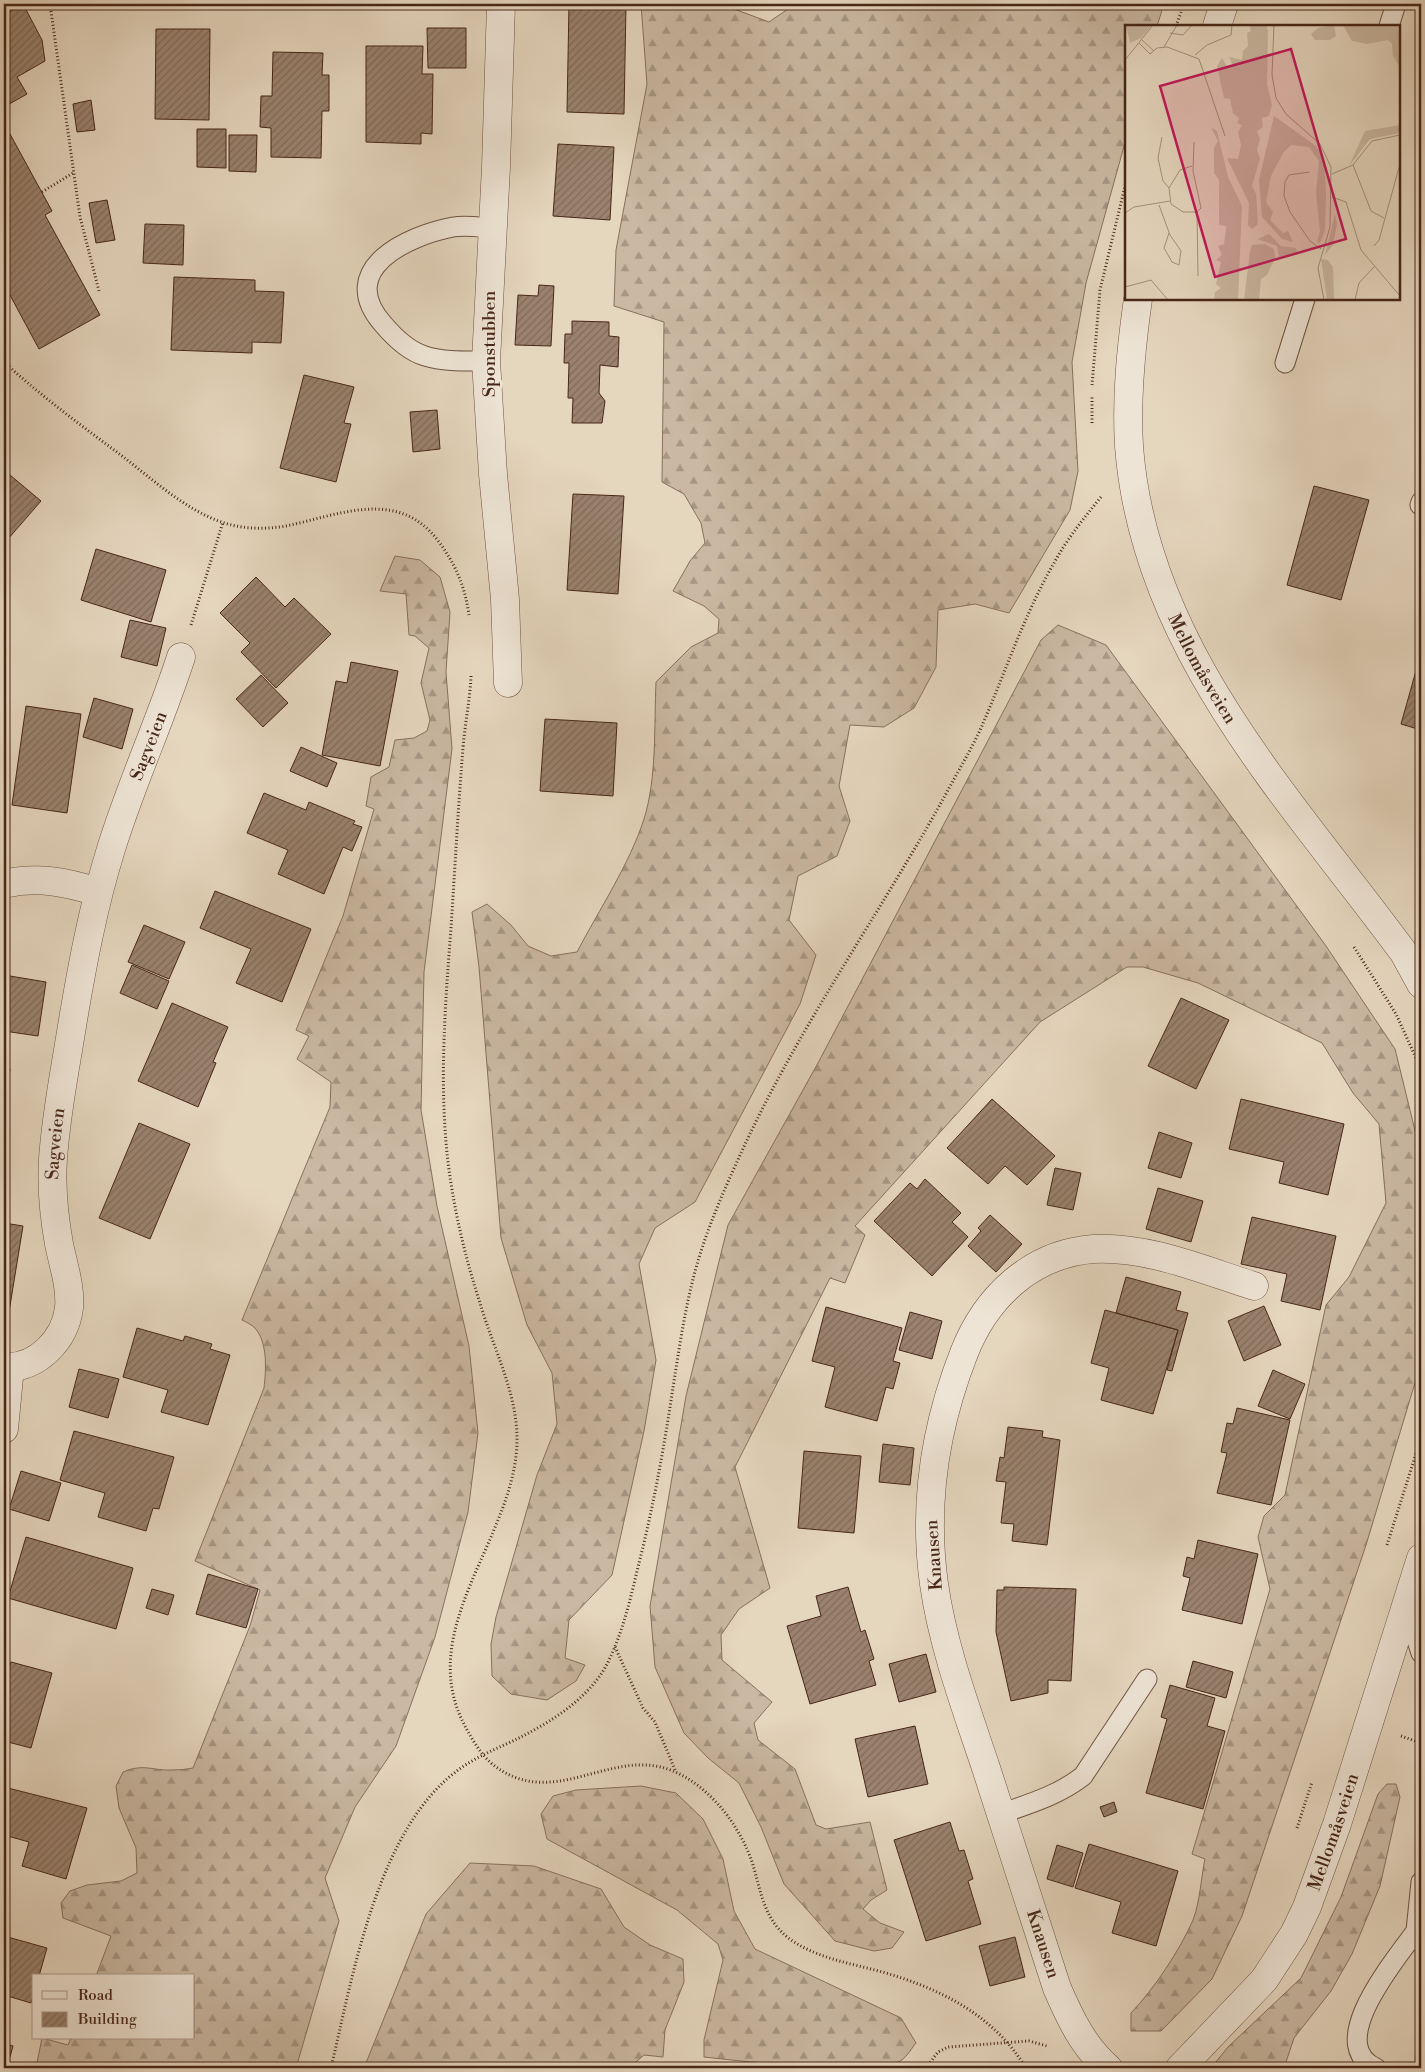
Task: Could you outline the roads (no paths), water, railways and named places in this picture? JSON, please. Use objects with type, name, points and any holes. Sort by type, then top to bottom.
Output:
[{"type":"street","name":"Sponstubben","points":[[500,4],[496,167],[491,228],[486,362],[493,474],[505,599],[508,683]]},
{"type":"street","points":[[1217,25],[1224,4]]},
{"type":"street","name":"Mellomåsveien","points":[[1138,300],[1129,374],[1129,447],[1142,525],[1152,564],[1167,604],[1187,646],[1239,732],[1270,778],[1404,953],[1421,984]]},
{"type":"street","name":"Sagveien","points":[[4,1429],[7,1367],[28,1363],[43,1355],[61,1335],[69,1308],[54,1212],[52,1171],[62,1086],[86,945],[98,892],[112,847],[164,712],[181,657]]},
{"type":"street","points":[[4,884],[38,879],[62,881],[98,892]]},
{"type":"street","name":"Knausen","points":[[1108,2068],[1087,2047],[1071,2020],[1061,1996],[958,1684],[934,1585],[931,1544],[934,1459],[942,1418],[968,1343],[979,1321],[1008,1286],[1042,1262],[1069,1253],[1093,1250],[1126,1250],[1181,1263],[1254,1286]]},
{"type":"street","name":"Mellomåsveien","points":[[1180,2068],[1246,2001],[1274,1965],[1294,1934],[1307,1907],[1414,1609],[1421,1558]]},
{"type":"lane","points":[[1389,25],[1396,4]]},
{"type":"lane","points":[[486,362],[442,360],[424,356],[409,349],[390,333],[375,316],[370,303],[368,288],[376,263],[398,246],[454,227],[491,228]]},
{"type":"lane","points":[[1285,363],[1305,300]]},
{"type":"lane","points":[[1414,1609],[1421,1653]]},
{"type":"lane","points":[[1000,1814],[1046,1797],[1071,1785],[1083,1776],[1147,1679]]},
{"type":"lane","points":[[1376,2068],[1368,2065],[1357,2046],[1357,2027],[1367,2004],[1419,1938],[1421,1882]]}]
